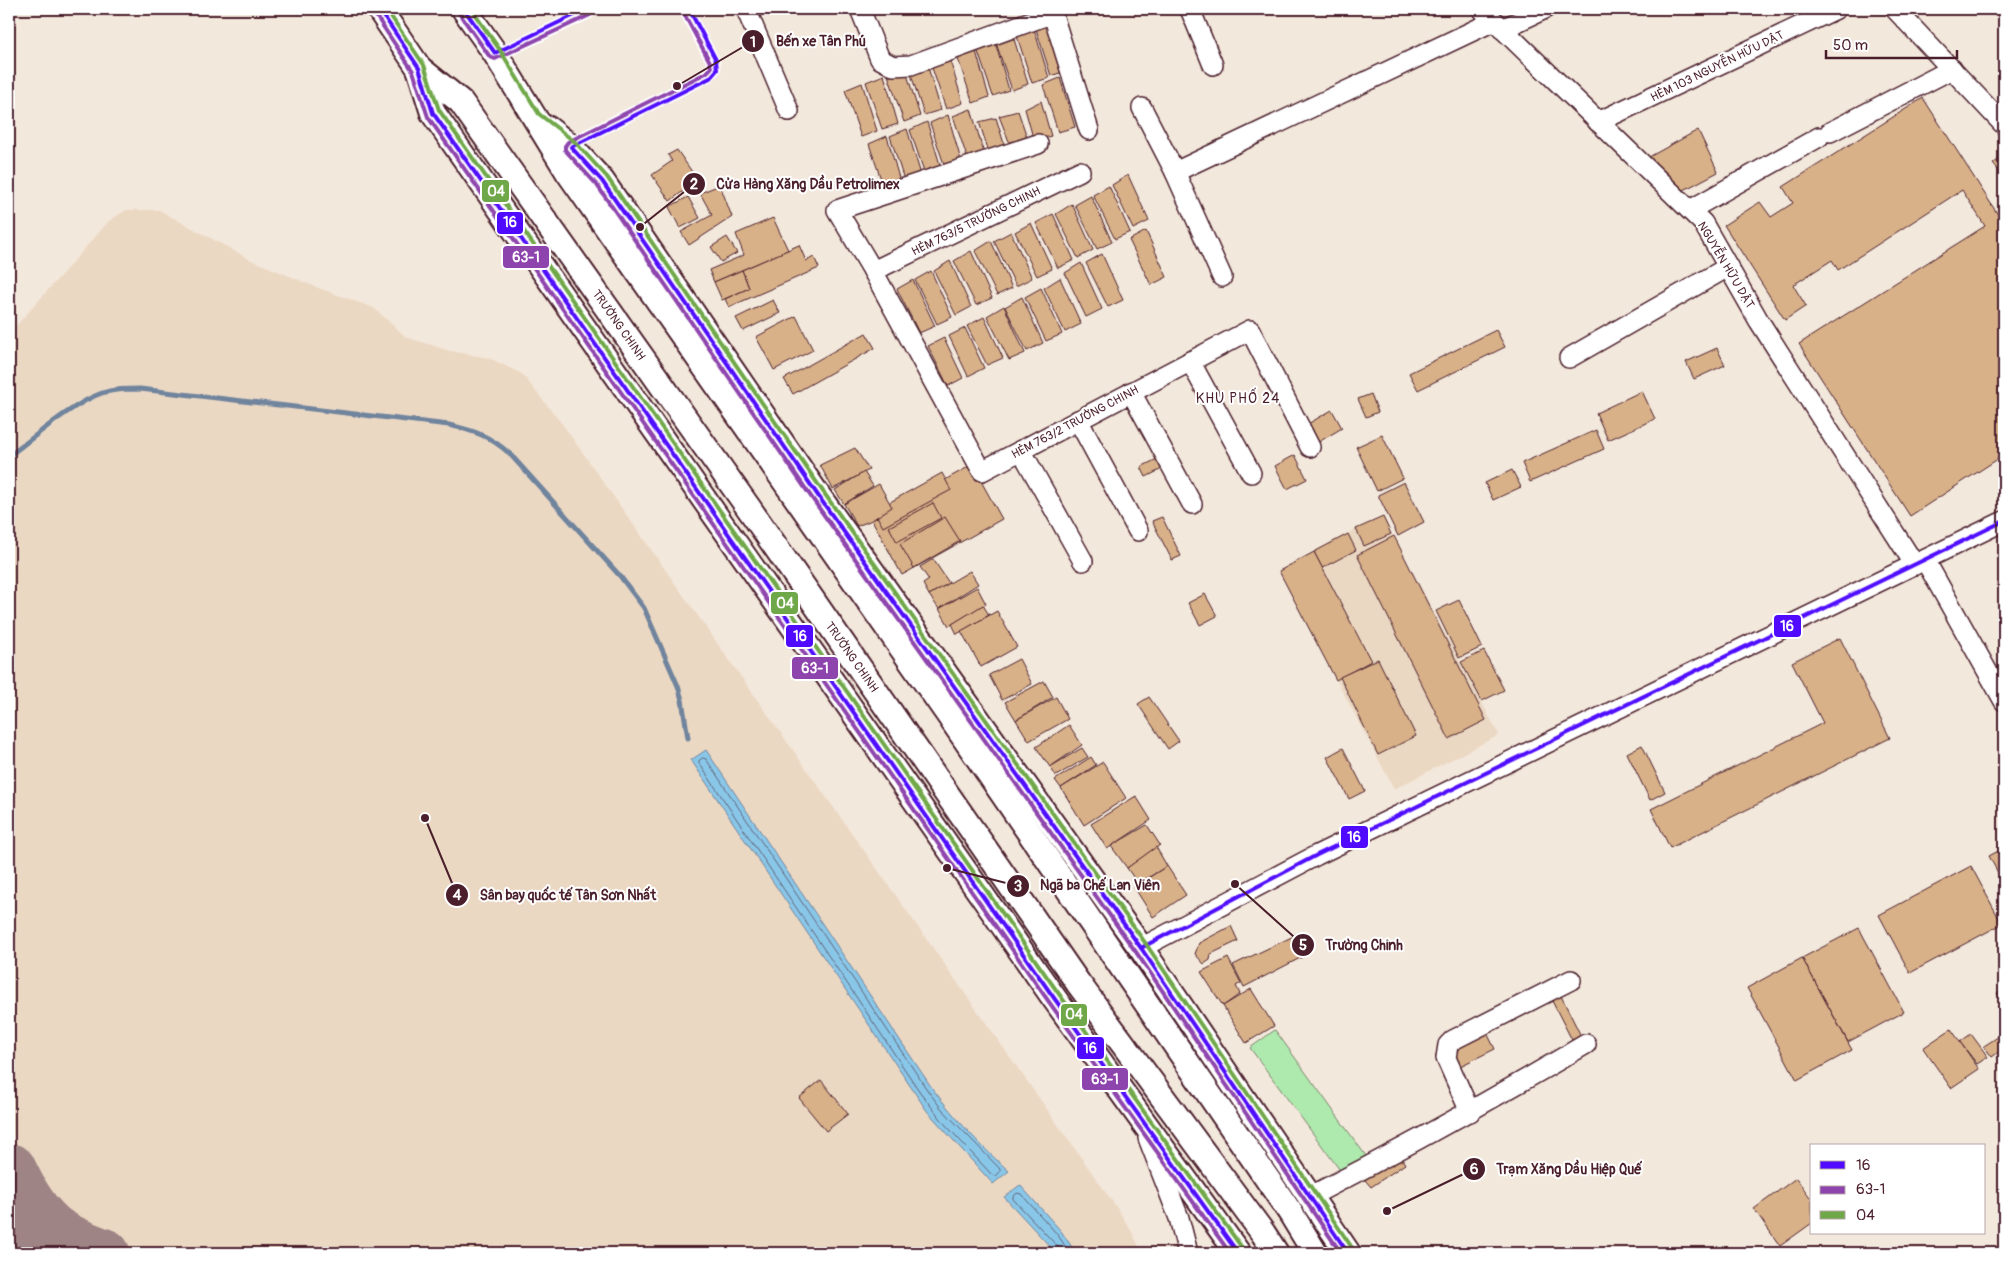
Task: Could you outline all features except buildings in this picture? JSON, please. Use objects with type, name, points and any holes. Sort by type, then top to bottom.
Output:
[{"type":"main road","name":"TRƯỜNG CHINH","points":[[379,9],[419,68],[433,113],[1054,998],[1238,1253]]},
{"type":"main road","points":[[464,9],[495,53],[568,172],[944,709],[1290,1212],[1316,1253]]},
{"type":"main road","name":"TRƯỜNG CHINH","points":[[419,68],[461,102],[668,394],[1078,983],[1276,1253]]},
{"type":"main road","points":[[534,118],[571,147],[602,181],[819,497],[1141,948],[1348,1253]]},
{"type":"main road","points":[[668,394],[668,446]]},
{"type":"main road","points":[[1238,1253],[1309,1197]]},
{"type":"street","points":[[746,9],[789,111]]},
{"type":"street","points":[[860,9],[880,59],[893,66],[911,65],[1045,16],[1054,18],[1089,130]]},
{"type":"street","points":[[1190,9],[1213,65]]},
{"type":"street","points":[[1175,172],[1493,19],[1545,9]]},
{"type":"street","name":"HẺM 103 NGUYỄN HỮU DẬT","points":[[1598,122],[1836,9]]},
{"type":"street","points":[[1895,9],[2004,125]]},
{"type":"street","name":"NGUYỄN HỮU DẬT","points":[[1493,19],[1703,223],[1759,321],[1920,562],[2004,701]]},
{"type":"street","points":[[1690,210],[1825,134],[1952,69]]},
{"type":"street","points":[[1142,108],[1175,172],[1222,277]]},
{"type":"street","points":[[873,272],[837,210],[1038,144]]},
{"type":"street","name":"HẺM 763/5 TRƯỜNG CHINH","points":[[873,272],[1080,171]]},
{"type":"street","points":[[1570,358],[1728,266]]},
{"type":"street","name":"HẺM 763/2 TRƯỜNG CHINH","points":[[873,272],[982,471],[1250,330],[1310,447]]},
{"type":"street","points":[[1190,361],[1251,473]]},
{"type":"street","points":[[1131,392],[1192,504]]},
{"type":"street","points":[[1078,420],[1138,531]]},
{"type":"street","points":[[1021,450],[1083,561]]},
{"type":"street","points":[[1141,948],[1317,855],[2004,521]]},
{"type":"street","points":[[1470,1112],[1446,1058],[1448,1045],[1453,1040],[1571,980]]},
{"type":"street","points":[[1309,1197],[1470,1112],[1586,1044]]},
{"type":"street","points":[[1140,1116],[1179,1218],[1188,1253]]},
{"type":"shaded area","points":[[126,210],[159,210],[251,260],[316,287],[374,308],[406,337],[450,351],[489,358],[522,374],[563,425],[1119,1211],[1142,1253],[9,1253],[9,334],[109,221]]},
{"type":"shaded area","points":[[1383,517],[1499,735],[1394,789],[1279,571],[1356,529]]},
{"type":"green space","points":[[1275,1030],[1366,1156],[1342,1173],[1250,1048]]},
{"type":"water","points":[[706,750],[932,1088],[969,1132],[1009,1171],[993,1184],[927,1111],[691,760]]},
{"type":"water","points":[[1020,1185],[1061,1231],[1076,1253],[1056,1253],[1004,1197]]},
{"type":"waterway","points":[[9,456],[79,404],[102,393],[125,389],[140,389],[449,425],[482,435],[510,454],[620,576],[644,608],[678,686],[688,738]]},
{"type":"taxiway","points":[[12,1168],[33,1206],[51,1226],[84,1245],[106,1253]]},
{"type":"taxiway","points":[[15,1184],[26,1253]]},
{"type":"transit line","name":"16","points":[[379,9],[419,68],[433,113],[1054,998],[1238,1253]]},
{"type":"transit line","name":"04","points":[[386,9],[424,65],[439,110],[1059,994],[1243,1249]]},
{"type":"transit line","name":"16","points":[[464,9],[495,53],[587,9]]},
{"type":"transit line","name":"04","points":[[471,9],[500,50],[539,114],[575,142],[607,177],[824,493],[1146,944],[1353,1249]]},
{"type":"transit line","name":"16","points":[[689,9],[716,60],[717,70],[710,78],[571,147],[602,181],[819,497],[1141,948],[1348,1253]]},
{"type":"transit line","name":"63-1","points":[[683,12],[710,62],[711,68],[706,73],[568,142],[565,150],[597,185],[814,501],[1136,952],[1341,1253]]},
{"type":"transit line","name":"63-1","points":[[374,13],[413,71],[428,117],[1049,1002],[1230,1253]]},
{"type":"transit line","name":"63-1","points":[[459,13],[490,57],[495,59],[590,15]]},
{"type":"transit line","name":"16","points":[[1141,948],[1317,855],[2004,521]]},
{"type":"place","name":"Bến xe Tân Phú","points":[[677,86]]},
{"type":"place","name":"Cửa Hàng Xăng Dầu Petrolimex","points":[[640,227]]},
{"type":"place","name":"Sân bay quốc tế Tân Sơn Nhất","points":[[425,818]]},
{"type":"place","name":"Ngã ba Chế Lan Viên","points":[[947,868]]},
{"type":"place","name":"Trường Chinh","points":[[1235,884]]},
{"type":"place","name":"Trạm Xăng Dầu Hiệp Quế","points":[[1387,1211]]},
{"type":"district","name":"KHU PHỐ 24","points":[[1238,398]]}]
